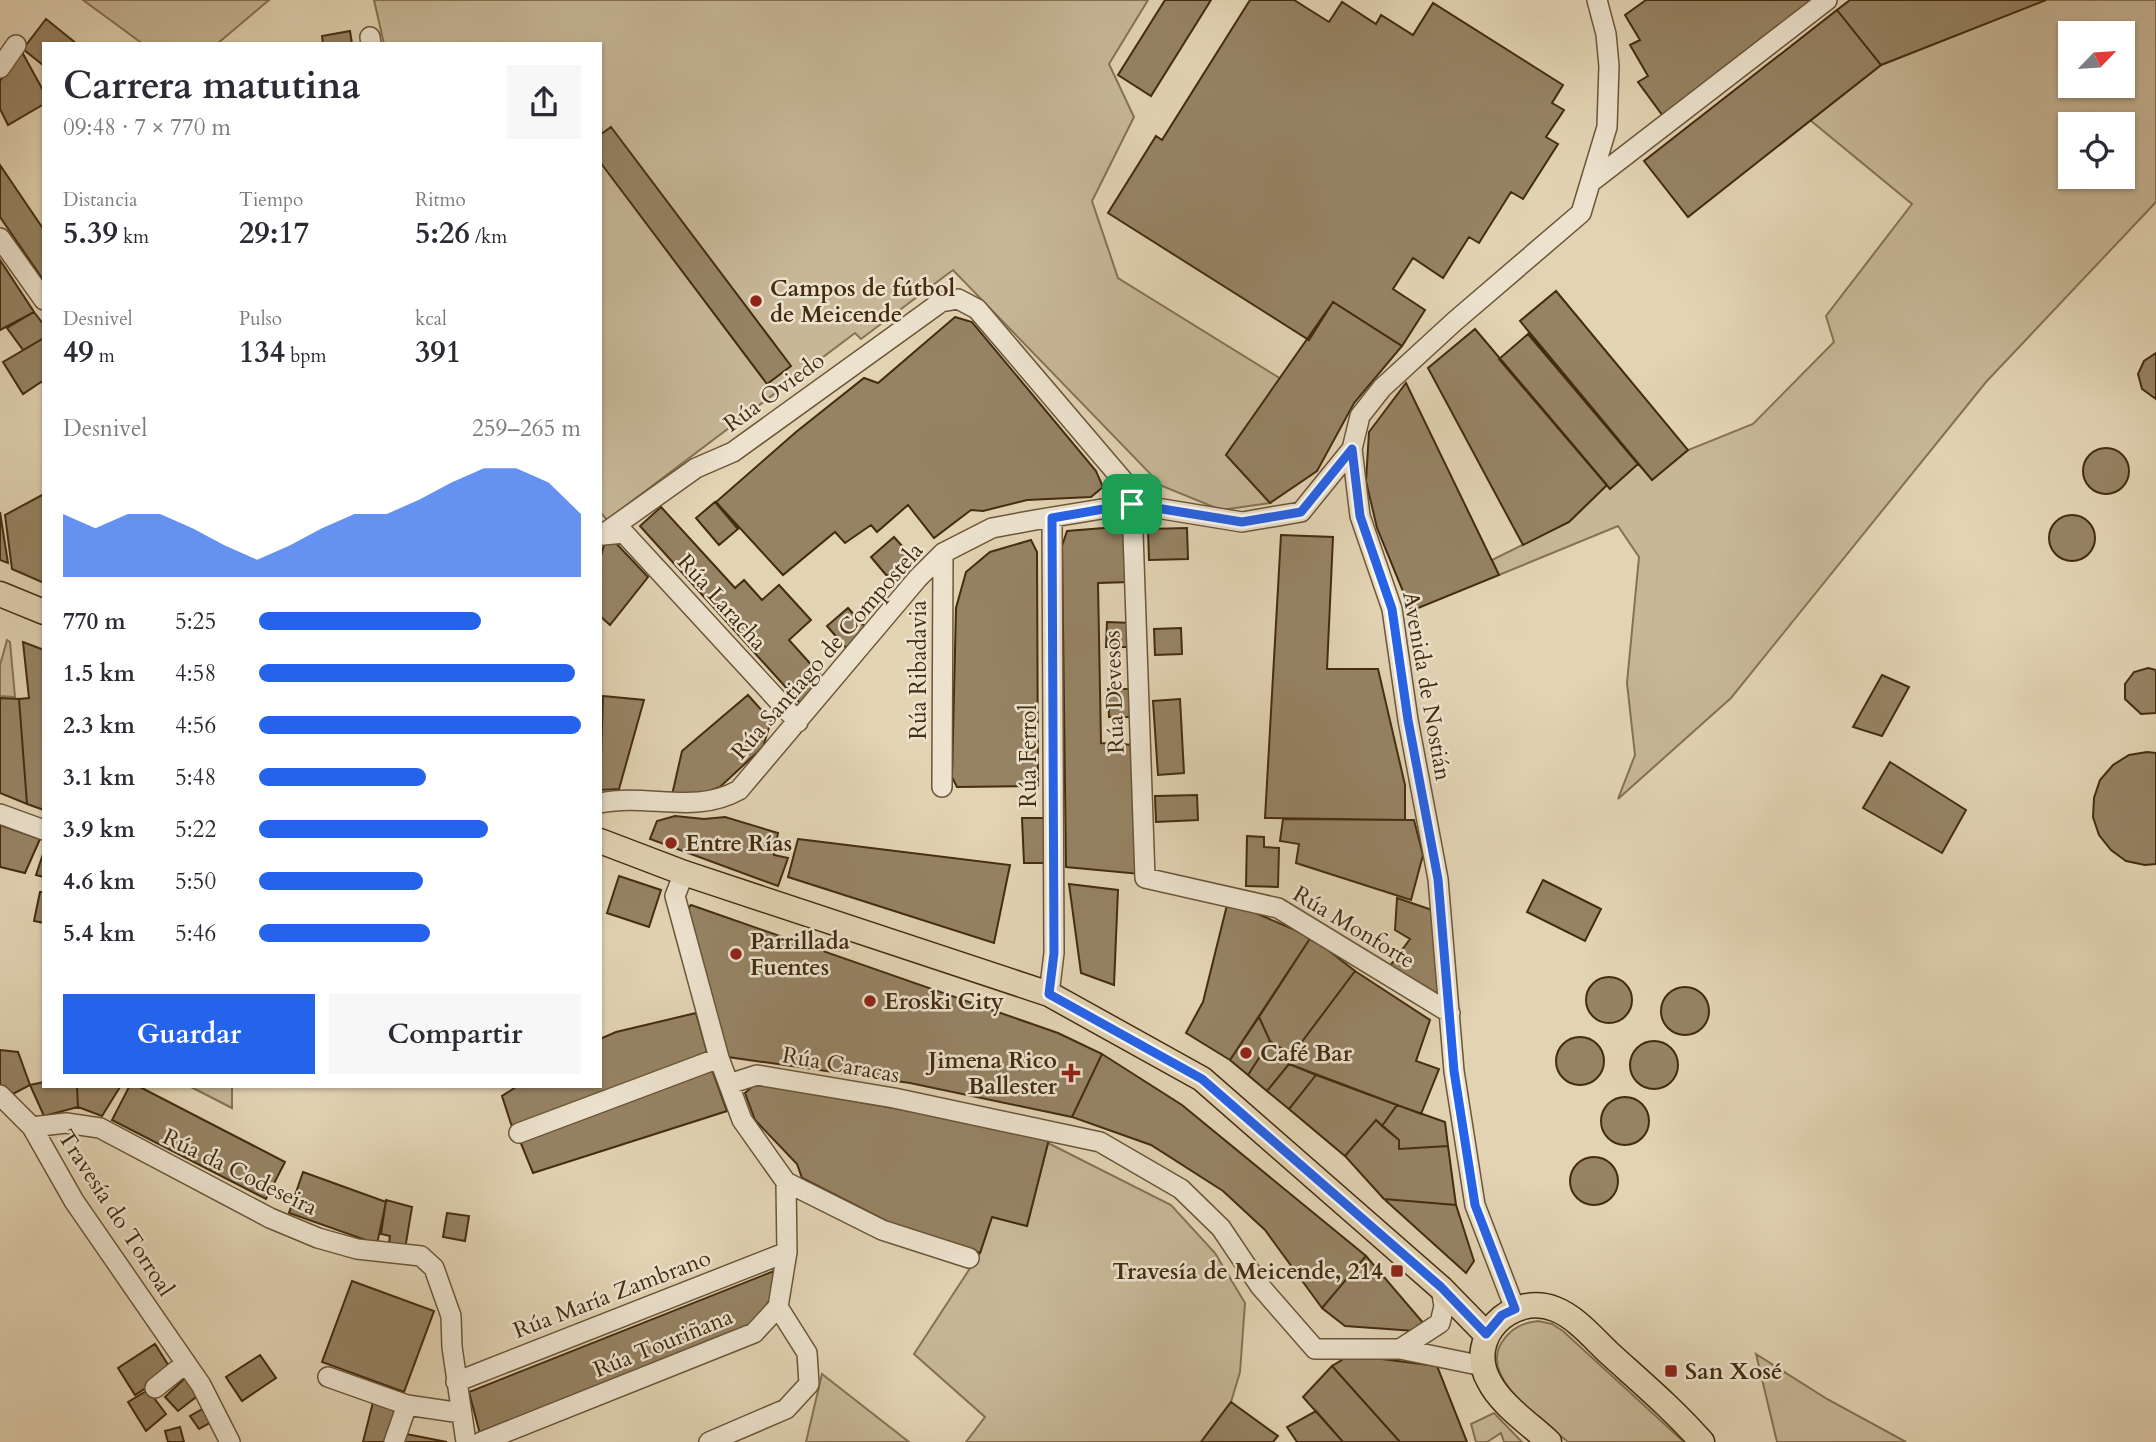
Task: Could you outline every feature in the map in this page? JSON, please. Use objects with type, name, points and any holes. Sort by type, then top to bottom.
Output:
[{"type":"main road","points":[[0,594],[42,611]]},
{"type":"main road","points":[[602,842],[684,873],[1049,994],[1202,1079],[1441,1287],[1486,1334]]},
{"type":"main road","points":[[1549,1442],[1502,1397],[1489,1382],[1483,1366],[1486,1334],[1502,1315],[1534,1305],[1556,1309],[1580,1326],[1702,1442]]},
{"type":"street","name":"Avenida de Nostián","points":[[1515,1309],[1475,1205],[1454,1071],[1438,879],[1408,720],[1392,609],[1360,516],[1352,449],[1360,416],[1382,388],[1455,321],[1581,214],[1607,127],[1608,115],[1609,66],[1606,34],[1597,0]]},
{"type":"street","points":[[1591,182],[1827,0]]},
{"type":"street","points":[[0,68],[16,46]]},
{"type":"street","points":[[0,238],[42,297]]},
{"type":"street","name":"Rúa Oviedo","points":[[602,532],[696,468],[733,452],[941,302],[958,299],[977,309],[986,319],[1126,484],[1132,504]]},
{"type":"street","name":"Rúa Santiago de Compostela","points":[[602,803],[701,804],[723,799],[739,790],[918,578],[943,553],[992,528],[1132,504],[1242,522],[1301,512],[1352,449]]},
{"type":"street","name":"Rúa Devesos","points":[[1132,504],[1145,878]]},
{"type":"street","name":"Rúa Ferrol","points":[[1049,994],[1054,953],[1052,518]]},
{"type":"street","name":"Rúa Laracha","points":[[602,533],[624,533],[798,722]]},
{"type":"street","name":"Rúa Ribadavia","points":[[942,787],[943,553]]},
{"type":"street","points":[[0,814],[42,829]]},
{"type":"street","points":[[684,873],[675,896],[719,1058],[742,1120],[786,1182],[882,1230],[969,1258]]},
{"type":"street","name":"Rúa Monforte","points":[[1145,878],[1278,908],[1450,1013]]},
{"type":"street","points":[[519,1133],[719,1058]]},
{"type":"street","name":"Rúa Caracas","points":[[730,1084],[757,1075],[894,1098],[1100,1142],[1181,1189],[1221,1228],[1260,1286],[1315,1349],[1400,1349],[1483,1366]]},
{"type":"street","name":"Travesía do Torroal","points":[[0,1095],[32,1127],[74,1201],[201,1385],[230,1442]]},
{"type":"street","name":"Rúa da Codeseira","points":[[32,1127],[66,1123],[100,1128],[270,1218],[318,1238],[357,1249],[421,1256],[434,1268],[443,1287],[451,1316],[456,1382]]},
{"type":"street","points":[[709,1442],[786,1409],[809,1384],[807,1353],[778,1307],[786,1252],[786,1182]]},
{"type":"street","name":"Rúa María Zambrano","points":[[456,1382],[786,1252]]},
{"type":"street","points":[[1400,1349],[1440,1323],[1444,1306],[1441,1287]]},
{"type":"street","name":"Rúa Touriñana","points":[[481,1442],[754,1333],[778,1307]]},
{"type":"street","points":[[155,1388],[186,1363]]},
{"type":"street","points":[[328,1377],[407,1405],[461,1413]]},
{"type":"street","points":[[456,1382],[466,1442]]},
{"type":"street","points":[[394,1442],[407,1405]]},
{"type":"shaded area","points":[[83,0],[269,0],[219,42],[140,42]]},
{"type":"shaded area","points":[[374,0],[1148,0],[1109,64],[1134,117],[1092,201],[1118,278],[1281,379],[1226,455],[1270,503],[1221,510],[1162,486],[953,270],[861,339],[855,333],[607,520],[602,514],[602,42],[384,42]]},
{"type":"shaded area","points":[[2046,0],[2156,0],[2156,202],[1986,382],[1731,698],[1618,799],[1635,755],[1627,683],[1639,557],[1618,526],[1499,575],[1492,560],[1569,522],[1607,485],[1611,488],[1638,464],[1652,479],[1688,450],[1753,424],[1834,342],[1826,316],[1912,204],[1810,120],[1881,65]]},
{"type":"shaded area","points":[[7,640],[10,642],[15,697],[0,696],[0,665]]},
{"type":"shaded area","points":[[193,1088],[232,1088],[232,1108]]},
{"type":"shaded area","points":[[1048,1143],[1171,1205],[1215,1253],[1245,1303],[1240,1372],[1231,1402],[1201,1442],[966,1442],[985,1417],[914,1354],[980,1253],[992,1217],[1027,1226]]},
{"type":"shaded area","points":[[1538,1321],[1552,1324],[1563,1331],[1684,1442],[1568,1442],[1544,1423],[1506,1384],[1499,1370],[1497,1356],[1505,1337],[1513,1330]]},
{"type":"shaded area","points":[[1756,1354],[1827,1399],[1906,1442],[1777,1442]]},
{"type":"shaded area","points":[[822,1374],[909,1442],[806,1442]]},
{"type":"shaded area","points":[[1494,1413],[1522,1442],[1504,1442],[1501,1433],[1487,1442],[1476,1442],[1471,1424]]},
{"type":"building","points":[[1165,0],[1211,0],[1151,96],[1118,75]]},
{"type":"building","points":[[1250,0],[1294,0],[1329,22],[1342,2],[1376,24],[1381,15],[1413,35],[1433,3],[1563,85],[1552,103],[1564,110],[1546,137],[1558,144],[1523,199],[1511,192],[1479,243],[1469,237],[1443,278],[1413,258],[1393,289],[1425,310],[1402,346],[1333,302],[1309,340],[1108,213],[1156,136],[1162,140]]},
{"type":"building","points":[[1646,0],[1817,0],[1663,116],[1638,82],[1648,76],[1630,45],[1640,40],[1625,15]]},
{"type":"building","points":[[1850,0],[2046,0],[1881,65],[1837,10]]},
{"type":"building","points":[[1837,10],[1881,65],[1688,217],[1644,161]]},
{"type":"building","points":[[46,19],[75,42],[42,42],[42,64],[23,49]]},
{"type":"building","points":[[350,31],[352,42],[323,42],[322,36]]},
{"type":"building","points":[[22,52],[42,88],[42,105],[8,125],[0,109],[0,81]]},
{"type":"building","points":[[611,127],[791,366],[767,384],[602,165],[602,134]]},
{"type":"building","points":[[0,165],[42,227],[42,278],[0,217]]},
{"type":"building","points":[[0,260],[34,312],[0,330]]},
{"type":"building","points":[[1556,291],[1688,450],[1652,480],[1520,321]]},
{"type":"building","points":[[1333,302],[1402,346],[1354,403],[1317,471],[1270,503],[1226,455]]},
{"type":"building","points":[[34,312],[42,322],[42,339],[23,350],[7,328]]},
{"type":"building","points":[[955,317],[972,322],[1096,471],[1103,487],[1091,497],[1027,500],[983,511],[971,510],[934,538],[908,505],[877,532],[871,525],[845,543],[835,532],[783,575],[716,502],[796,432],[864,378],[878,383]]},
{"type":"building","points":[[1475,329],[1607,485],[1569,522],[1523,545],[1428,368]]},
{"type":"building","points":[[1528,334],[1638,464],[1610,489],[1499,359]]},
{"type":"building","points":[[42,339],[42,381],[23,394],[3,362]]},
{"type":"building","points":[[2156,353],[2156,399],[2142,389],[2138,374],[2144,361]]},
{"type":"building","points":[[1406,383],[1499,575],[1411,611],[1377,528],[1366,481],[1369,432]]},
{"type":"building","points":[[2106,448],[2122,455],[2129,471],[2122,487],[2106,494],[2090,487],[2083,471],[2090,455]]},
{"type":"building","points":[[42,495],[42,582],[12,569],[5,515]]},
{"type":"building","points":[[715,502],[738,529],[719,545],[696,518]]},
{"type":"building","points":[[661,507],[735,588],[744,580],[762,600],[779,585],[811,620],[789,640],[825,680],[800,703],[640,526]]},
{"type":"building","points":[[0,512],[8,563],[0,560]]},
{"type":"building","points":[[2072,515],[2088,522],[2095,538],[2088,554],[2072,561],[2056,554],[2049,538],[2056,522]]},
{"type":"building","points":[[1128,526],[1130,582],[1098,583],[1101,743],[1135,745],[1140,874],[1066,867],[1062,546],[1067,531]]},
{"type":"building","points":[[1187,528],[1188,559],[1149,560],[1148,529]]},
{"type":"building","points":[[1281,535],[1333,537],[1327,669],[1378,669],[1405,785],[1405,820],[1265,818]]},
{"type":"building","points":[[894,537],[911,556],[887,576],[871,557]]},
{"type":"building","points":[[612,539],[648,577],[610,625],[602,618],[604,545]]},
{"type":"building","points":[[1031,540],[1037,552],[1038,786],[957,787],[952,777],[956,608],[966,572],[990,552]]},
{"type":"building","points":[[848,608],[868,630],[847,649],[827,626]]},
{"type":"building","points":[[1107,622],[1132,623],[1131,647],[1106,647]]},
{"type":"building","points":[[1181,628],[1182,654],[1155,655],[1154,629]]},
{"type":"building","points":[[23,642],[42,649],[42,809],[27,804],[19,699],[29,698]]},
{"type":"building","points":[[2148,668],[2156,670],[2156,713],[2141,714],[2125,699],[2125,684],[2134,672]]},
{"type":"building","points":[[1882,675],[1909,687],[1882,736],[1853,727]]},
{"type":"building","points":[[1108,689],[1134,689],[1134,717],[1109,717]]},
{"type":"building","points":[[748,695],[771,721],[763,747],[720,787],[701,794],[672,795],[682,751]]},
{"type":"building","points":[[603,696],[644,700],[619,789],[602,790]]},
{"type":"building","points":[[0,698],[19,699],[27,804],[0,793]]},
{"type":"building","points":[[1180,699],[1184,773],[1158,775],[1153,701]]},
{"type":"building","points":[[2156,753],[2156,864],[2145,865],[2126,861],[2111,850],[2099,835],[2093,817],[2094,798],[2100,780],[2113,765],[2129,755]]},
{"type":"building","points":[[1890,762],[1966,810],[1942,853],[1863,808]]},
{"type":"building","points":[[1197,795],[1198,820],[1156,822],[1155,796]]},
{"type":"building","points":[[675,816],[704,819],[725,817],[778,833],[774,855],[788,858],[778,886],[650,839],[657,821]]},
{"type":"building","points":[[1022,818],[1044,818],[1045,863],[1024,863]]},
{"type":"building","points":[[1283,819],[1414,820],[1423,855],[1411,900],[1296,863],[1299,844],[1280,841]]},
{"type":"building","points":[[0,825],[40,839],[25,873],[0,867]]},
{"type":"building","points":[[1247,836],[1264,837],[1264,847],[1279,848],[1278,887],[1246,886]]},
{"type":"building","points":[[798,839],[1010,865],[994,943],[788,877]]},
{"type":"building","points":[[42,857],[42,876],[36,875]]},
{"type":"building","points":[[619,876],[661,890],[649,927],[607,913]]},
{"type":"building","points":[[1543,880],[1601,909],[1585,941],[1527,912]]},
{"type":"building","points":[[1069,884],[1118,890],[1114,985],[1081,973]]},
{"type":"building","points":[[40,892],[42,892],[42,923],[34,921]]},
{"type":"building","points":[[1397,898],[1435,911],[1439,998],[1390,966],[1410,939],[1395,930]]},
{"type":"building","points":[[1228,901],[1311,937],[1230,1060],[1186,1033],[1203,1002]]},
{"type":"building","points":[[691,905],[1058,1033],[1102,1054],[1072,1117],[910,1083],[728,1057],[684,913]]},
{"type":"building","points":[[1311,937],[1355,971],[1292,1055],[1270,1041],[1259,1017]]},
{"type":"building","points":[[1355,971],[1430,1020],[1416,1061],[1439,1069],[1421,1114],[1289,1064],[1292,1055]]},
{"type":"building","points":[[1609,977],[1618,978],[1625,984],[1631,991],[1631,1009],[1625,1016],[1618,1022],[1609,1023],[1600,1022],[1593,1016],[1587,1009],[1586,1000],[1587,991],[1593,984],[1600,978]]},
{"type":"building","points":[[1685,987],[1702,994],[1709,1011],[1702,1028],[1685,1035],[1668,1028],[1661,1011],[1668,994]]},
{"type":"building","points":[[696,1013],[707,1052],[513,1130],[502,1096],[514,1088],[602,1088],[602,1038],[616,1032]]},
{"type":"building","points":[[1259,1017],[1270,1041],[1248,1075],[1230,1060]]},
{"type":"building","points":[[1580,1037],[1597,1044],[1604,1061],[1597,1078],[1580,1085],[1563,1078],[1556,1061],[1563,1044]]},
{"type":"building","points":[[1270,1041],[1292,1055],[1289,1064],[1267,1091],[1248,1075]]},
{"type":"building","points":[[1654,1041],[1671,1048],[1678,1065],[1671,1082],[1654,1089],[1637,1082],[1630,1065],[1637,1048]]},
{"type":"building","points":[[0,1050],[18,1052],[30,1085],[9,1096],[0,1086]]},
{"type":"building","points":[[1102,1054],[1182,1105],[1366,1256],[1322,1308],[1265,1230],[1223,1191],[1151,1145],[1072,1117]]},
{"type":"building","points":[[1289,1064],[1316,1075],[1289,1109],[1267,1091]]},
{"type":"building","points":[[711,1067],[727,1111],[533,1173],[520,1141]]},
{"type":"building","points":[[1316,1075],[1397,1105],[1382,1126],[1376,1120],[1345,1156],[1289,1109]]},
{"type":"building","points":[[42,1082],[42,1088],[77,1088],[78,1107],[44,1116],[30,1085]]},
{"type":"building","points":[[755,1084],[1050,1135],[1027,1226],[992,1217],[980,1253],[892,1224],[802,1178],[797,1164],[755,1120],[745,1093]]},
{"type":"building","points":[[77,1088],[119,1088],[102,1116],[78,1107]]},
{"type":"building","points":[[128,1088],[142,1088],[285,1162],[266,1199],[112,1120]]},
{"type":"building","points":[[1625,1097],[1642,1104],[1649,1121],[1642,1138],[1625,1145],[1608,1138],[1601,1121],[1608,1104]]},
{"type":"building","points":[[1397,1105],[1445,1122],[1448,1146],[1399,1149],[1399,1140],[1382,1126]]},
{"type":"building","points":[[1376,1120],[1399,1140],[1399,1149],[1448,1146],[1456,1205],[1384,1199],[1345,1156]]},
{"type":"building","points":[[1594,1157],[1611,1164],[1618,1181],[1611,1198],[1594,1205],[1577,1198],[1570,1181],[1577,1164]]},
{"type":"building","points":[[303,1172],[386,1202],[377,1244],[289,1213]]},
{"type":"building","points":[[1384,1199],[1456,1205],[1474,1261],[1466,1273]]},
{"type":"building","points":[[386,1200],[412,1207],[405,1249],[388,1249],[390,1236],[381,1234]]},
{"type":"building","points":[[447,1213],[469,1216],[465,1241],[443,1237]]},
{"type":"building","points":[[1366,1256],[1425,1325],[1415,1331],[1345,1326],[1322,1308]]},
{"type":"building","points":[[774,1271],[772,1297],[751,1326],[480,1434],[469,1392]]},
{"type":"building","points":[[352,1281],[434,1311],[404,1392],[322,1362]]},
{"type":"building","points":[[155,1344],[172,1371],[135,1395],[118,1368]]},
{"type":"building","points":[[260,1355],[276,1378],[242,1401],[226,1377]]},
{"type":"building","points":[[1350,1355],[1437,1366],[1467,1442],[1400,1442],[1332,1366]]},
{"type":"building","points":[[1332,1366],[1400,1442],[1343,1442],[1303,1397]]},
{"type":"building","points":[[187,1376],[200,1394],[178,1411],[165,1397]]},
{"type":"building","points":[[148,1390],[166,1414],[146,1431],[128,1402]]},
{"type":"building","points":[[373,1402],[400,1413],[389,1442],[363,1442]]},
{"type":"building","points":[[1231,1402],[1278,1436],[1273,1442],[1201,1442]]},
{"type":"building","points":[[206,1407],[213,1421],[199,1429],[190,1416]]},
{"type":"building","points":[[1316,1411],[1343,1442],[1297,1442],[1287,1427]]},
{"type":"building","points":[[180,1427],[184,1442],[168,1442],[165,1431]]},
{"type":"building","points":[[401,1433],[447,1442],[399,1442]]},
{"type":"place","name":"Campos de fútbol de Meicende","points":[[756,301]]},
{"type":"place","name":"Entre Rías","points":[[671,843]]},
{"type":"place","name":"Parrillada Fuentes","points":[[736,954]]},
{"type":"place","name":"Eroski City","points":[[870,1001]]},
{"type":"place","name":"Café Bar","points":[[1246,1053]]},
{"type":"place","name":"Jimena Rico Ballester","points":[[1071,1073]]},
{"type":"place","name":"Travesía de Meicende, 214","points":[[1397,1271]]},
{"type":"place","name":"San Xosé","points":[[1671,1371]]},
{"type":"route","points":[[1352,449],[1360,516],[1392,609],[1408,720],[1438,879],[1454,1071],[1475,1205],[1515,1309],[1502,1315],[1486,1334],[1441,1287],[1202,1079],[1049,994],[1054,953],[1052,518],[1132,504],[1242,522],[1301,512],[1352,449]]}]
